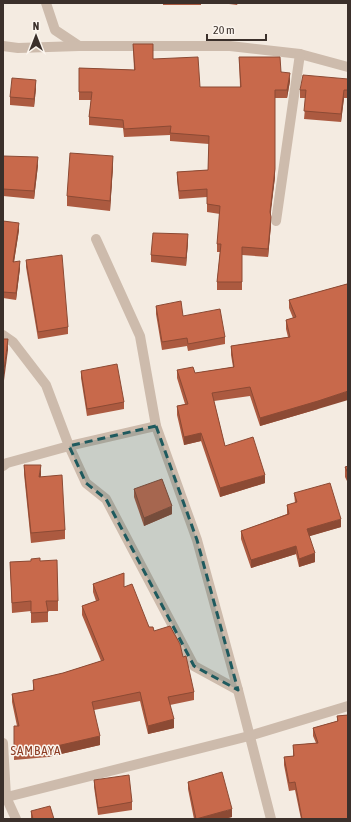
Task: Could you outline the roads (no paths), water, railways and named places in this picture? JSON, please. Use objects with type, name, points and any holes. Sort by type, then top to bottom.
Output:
[{"type":"street","points":[[46,3],[55,30],[79,46]]},
{"type":"street","points":[[3,46],[18,48],[79,46],[230,46],[300,54],[348,67]]},
{"type":"street","points":[[276,221],[300,54]]},
{"type":"street","points":[[96,239],[140,336],[156,426],[197,540],[271,819]]},
{"type":"street","points":[[3,335],[13,342],[46,385],[69,446],[86,483],[106,499],[194,666],[238,690]]},
{"type":"street","points":[[3,466],[6,463],[69,446],[156,426]]},
{"type":"street","points":[[4,797],[249,736],[348,706]]},
{"type":"street","points":[[3,743],[4,797],[16,819]]},
{"type":"district","name":"SAMBAYA","points":[[36,750]]}]
